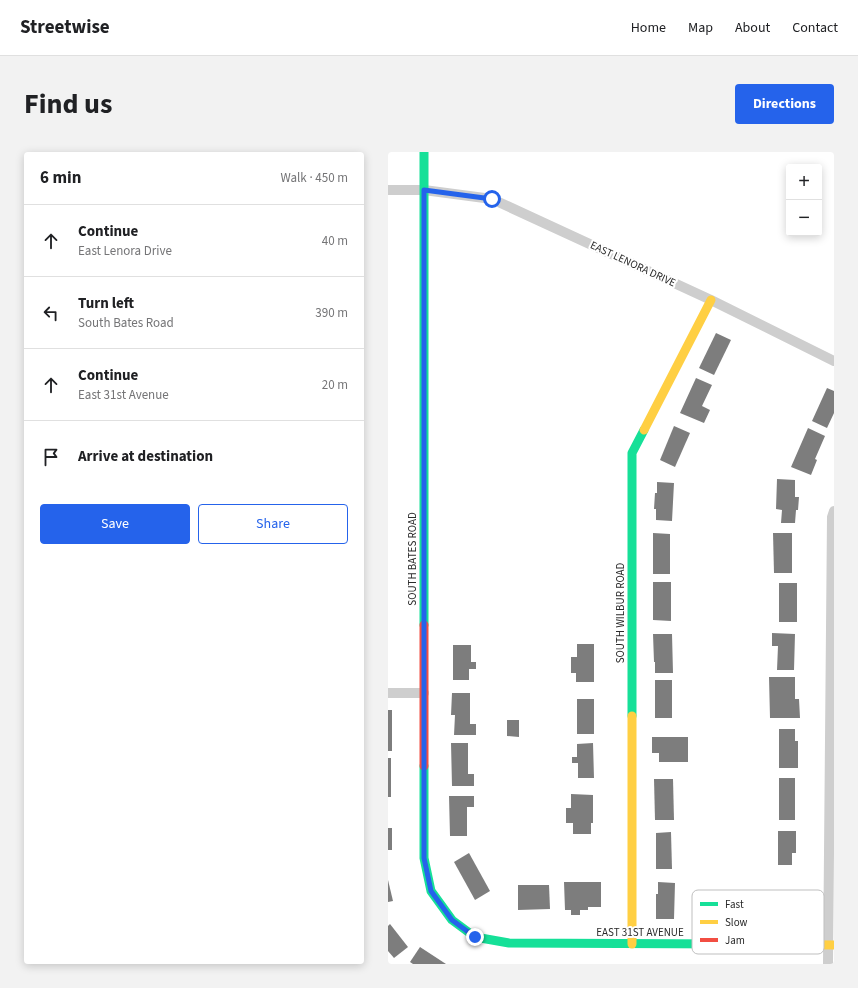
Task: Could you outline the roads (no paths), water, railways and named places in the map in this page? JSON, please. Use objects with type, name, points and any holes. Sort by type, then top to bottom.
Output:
[{"type":"street","name":"SOUTH BATES ROAD","points":[[424,152],[424,858],[431,891],[452,920]]},
{"type":"street","name":"EAST LENORA DRIVE","points":[[388,190],[424,190],[492,199],[711,300],[834,360]]},
{"type":"street","name":"SOUTH WILBUR ROAD","points":[[632,944],[632,453],[711,300]]},
{"type":"street","points":[[828,964],[831,945],[832,517],[834,511]]},
{"type":"street","points":[[388,692],[424,693]]},
{"type":"street","name":"EAST 31ST AVENUE","points":[[452,920],[475,937],[509,942],[692,944]]}]
